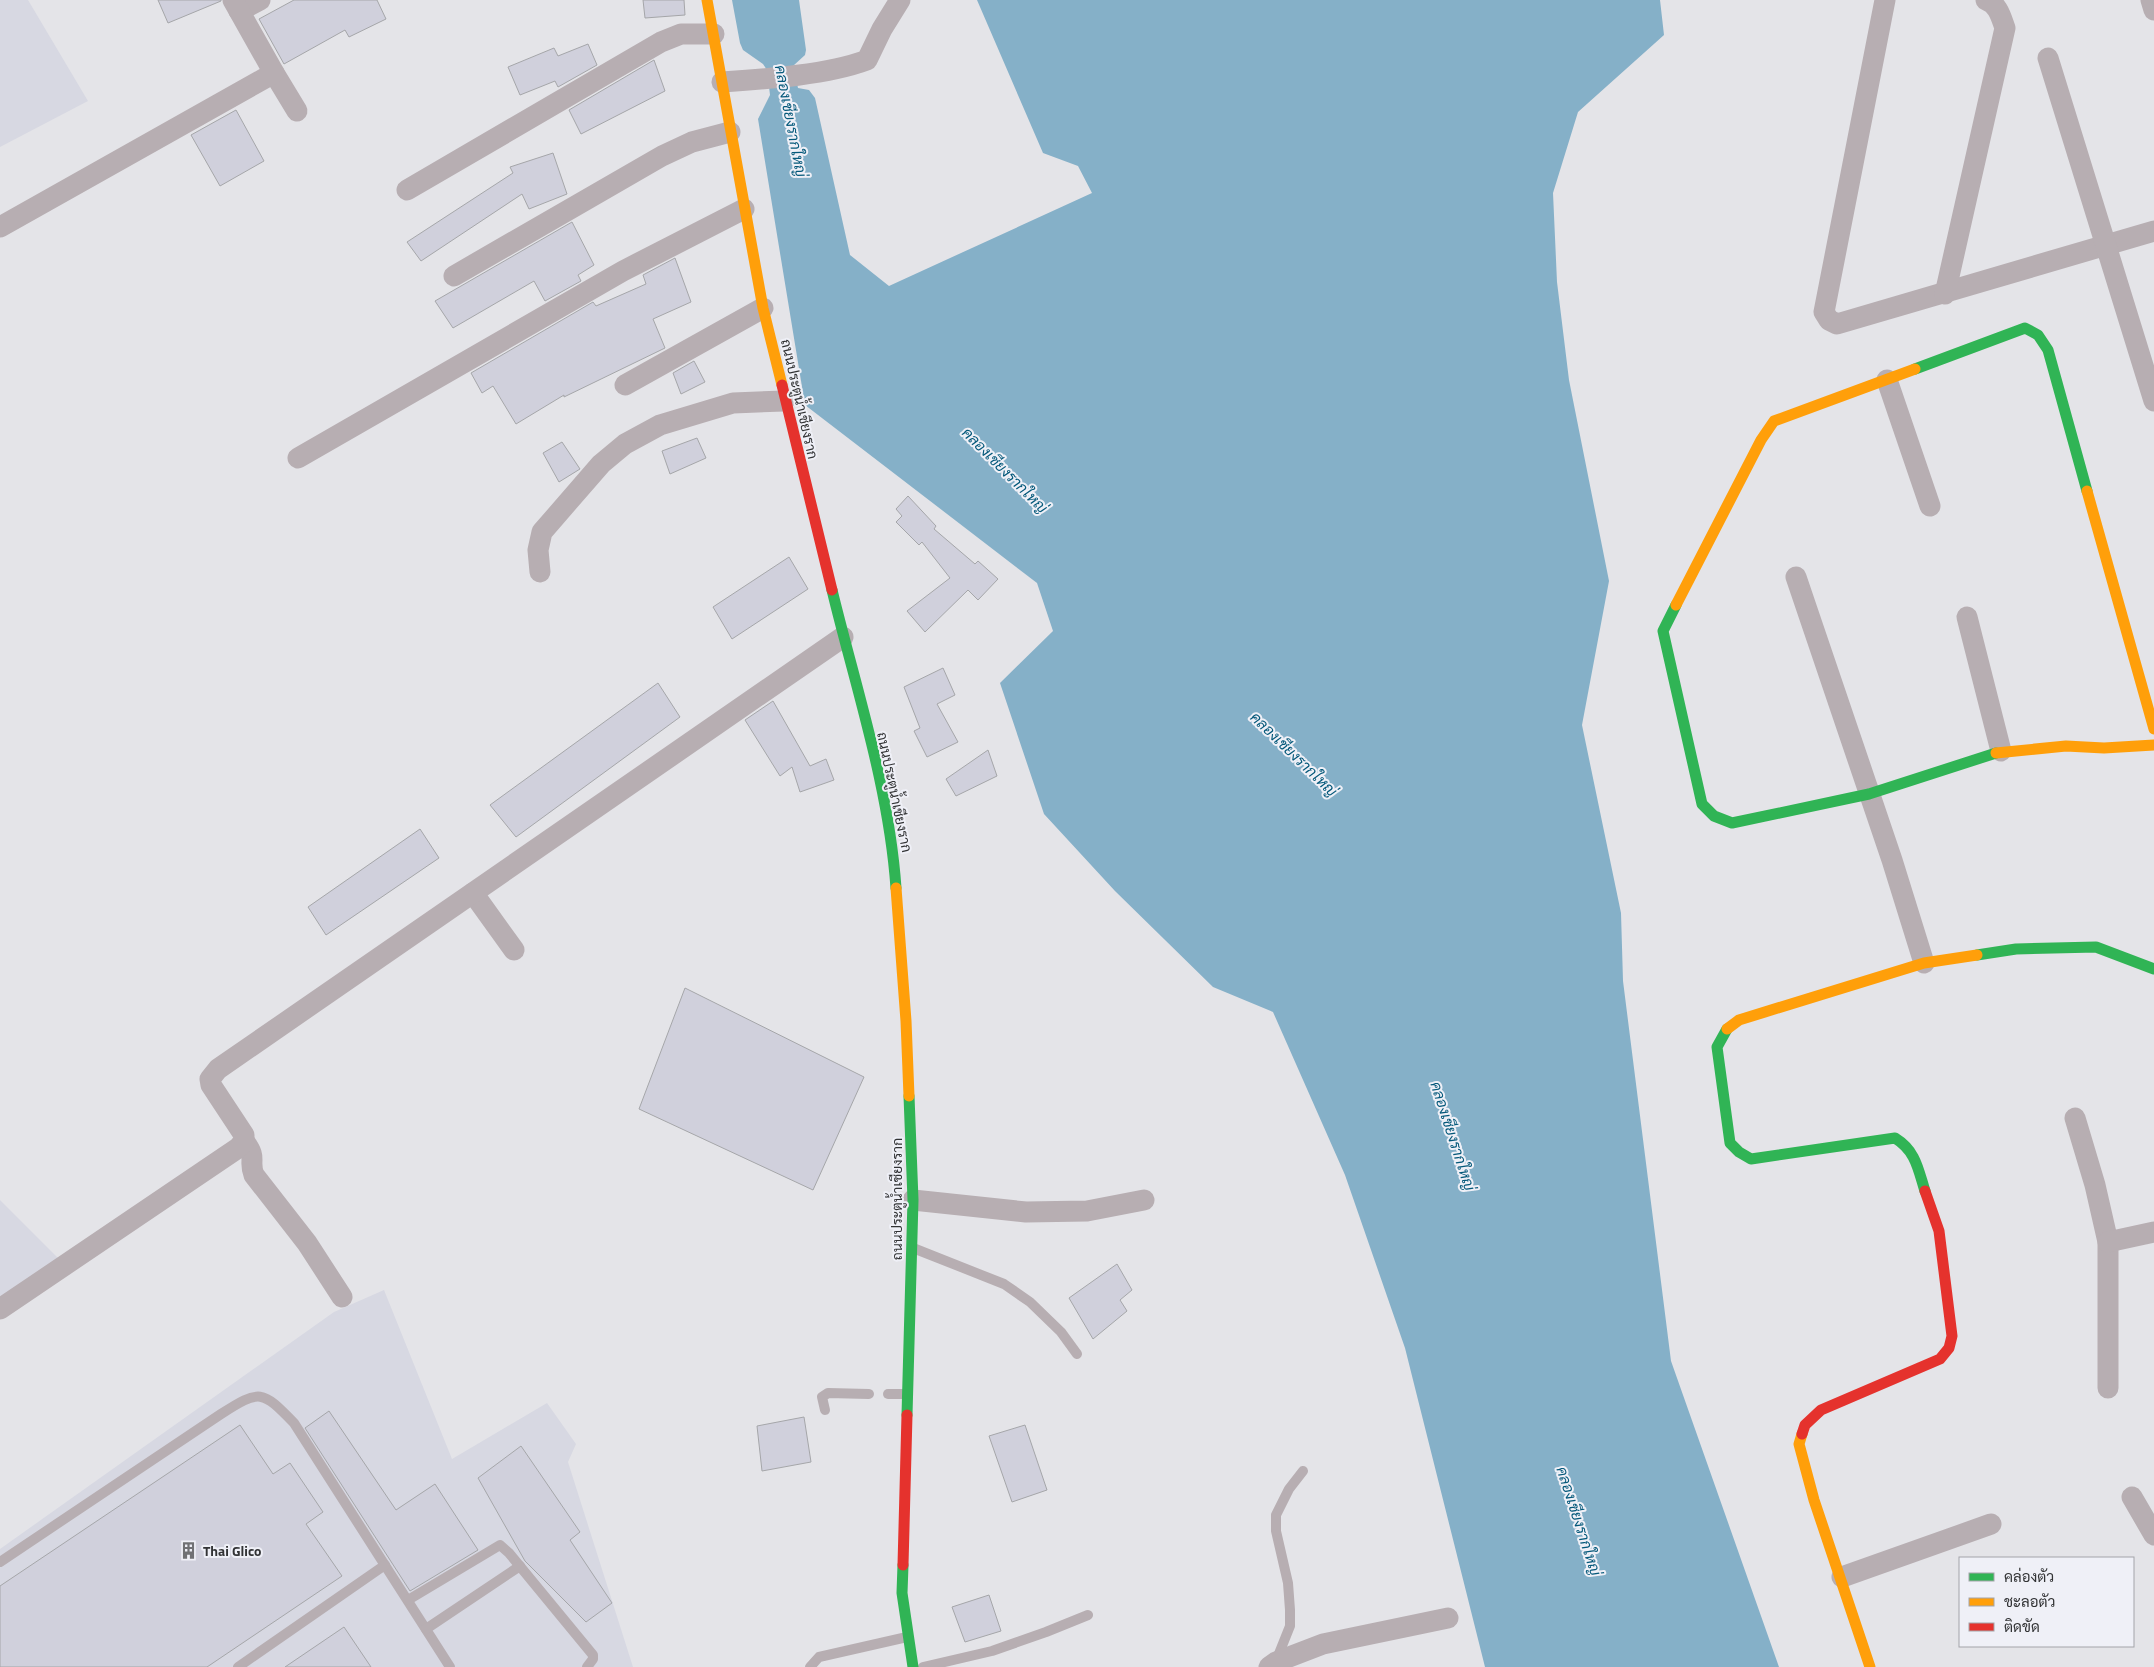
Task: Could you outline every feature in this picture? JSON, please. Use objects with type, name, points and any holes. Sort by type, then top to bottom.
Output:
[{"type":"street","points":[[260,0],[236,5],[297,110]]},
{"type":"street","name":"ถนนประตูน้ำเชียงราก","points":[[707,0],[763,308],[784,401],[876,764],[893,846],[906,1021],[913,1200],[906,1394],[902,1593],[913,1667]]},
{"type":"street","points":[[722,82],[766,79],[853,65],[867,60],[882,29],[900,0]]},
{"type":"street","points":[[1885,0],[1824,312],[1828,320],[1837,324],[2154,232]]},
{"type":"street","points":[[1945,294],[2005,28],[2000,12],[1990,1],[1986,0]]},
{"type":"street","points":[[2151,0],[2154,10]]},
{"type":"street","points":[[408,190],[661,42],[681,34],[714,34]]},
{"type":"street","points":[[2048,58],[2154,401]]},
{"type":"street","points":[[0,227],[274,73]]},
{"type":"street","points":[[454,276],[662,156],[692,142],[730,132]]},
{"type":"street","points":[[298,458],[623,271],[744,209]]},
{"type":"street","points":[[625,386],[763,308]]},
{"type":"street","points":[[2154,728],[2048,350],[2038,335],[2025,328],[1774,421],[1761,440],[1663,631],[1702,804],[1714,816],[1732,823],[1869,794],[2001,751],[2066,746],[2104,748],[2154,745]]},
{"type":"street","points":[[1887,380],[1930,506]]},
{"type":"street","points":[[540,572],[538,550],[542,532],[601,464],[625,444],[660,425],[733,403],[784,401]]},
{"type":"street","points":[[1796,577],[1892,860],[1924,963]]},
{"type":"street","points":[[1967,617],[2001,751]]},
{"type":"street","points":[[342,1296],[307,1244],[254,1175],[252,1170],[253,1154],[244,1141],[244,1134],[210,1085],[210,1079],[213,1074],[843,638]]},
{"type":"street","points":[[473,893],[514,950]]},
{"type":"street","points":[[1870,1667],[1842,1578],[1814,1500],[1799,1444],[1805,1425],[1821,1410],[1940,1359],[1949,1348],[1952,1336],[1939,1231],[1914,1157],[1906,1145],[1895,1138],[1751,1159],[1739,1152],[1730,1143],[1717,1047],[1725,1031],[1739,1020],[1924,963],[2016,949],[2096,948],[2154,969]]},
{"type":"street","points":[[2076,1118],[2095,1185],[2108,1242],[2108,1388]]},
{"type":"street","points":[[0,1309],[238,1148],[244,1141]]},
{"type":"street","points":[[913,1200],[1026,1212],[1087,1211],[1144,1200]]},
{"type":"street","points":[[2108,1242],[2145,1234]]},
{"type":"street","points":[[2132,1497],[2154,1535]]},
{"type":"street","points":[[1842,1578],[1991,1524]]},
{"type":"street","points":[[1273,1665],[1323,1644],[1448,1618]]},
{"type":"lane","points":[[912,1247],[1004,1284],[1030,1302],[1061,1332],[1077,1354]]},
{"type":"lane","points":[[825,1410],[822,1400],[828,1392],[870,1394]]},
{"type":"lane","points":[[888,1394],[906,1394]]},
{"type":"lane","points":[[0,1562],[220,1414],[243,1400],[261,1396],[269,1398],[294,1423],[450,1667]]},
{"type":"lane","points":[[1273,1665],[1290,1626],[1288,1583],[1276,1531],[1276,1515],[1289,1489],[1303,1471]]},
{"type":"lane","points":[[408,1600],[500,1545],[504,1547],[520,1566],[593,1656],[594,1659],[587,1667]]},
{"type":"lane","points":[[238,1667],[385,1565]]},
{"type":"lane","points":[[426,1629],[520,1566]]},
{"type":"lane","points":[[923,1667],[992,1651],[1088,1615]]},
{"type":"lane","points":[[810,1667],[819,1657],[908,1637]]},
{"type":"shaded area","points":[[0,0],[28,0],[88,101],[0,147]]},
{"type":"shaded area","points":[[0,1200],[68,1268],[0,1316]]},
{"type":"shaded area","points":[[384,1290],[452,1459],[547,1403],[576,1444],[568,1462],[633,1667],[0,1667],[0,1549],[334,1312]]},
{"type":"water","name":"คลองเชียงรากใหญ่","points":[[732,0],[799,0],[806,50],[805,55],[793,66],[798,88],[809,90],[815,98],[850,255],[889,286],[1092,193],[1078,166],[1043,153],[977,0],[1660,0],[1664,35],[1578,112],[1553,193],[1557,282],[1569,380],[1609,581],[1582,725],[1621,913],[1623,981],[1671,1361],[1779,1667],[1485,1667],[1405,1348],[1345,1175],[1273,1012],[1213,987],[1115,891],[1044,814],[1000,683],[1053,631],[1037,583],[805,405],[758,119],[770,95],[767,70],[763,64],[743,50]]},
{"type":"building","points":[[158,0],[221,0],[221,1],[168,23]]},
{"type":"building","points":[[294,0],[377,0],[386,19],[349,37],[345,30],[284,64],[259,19]]},
{"type":"building","points":[[643,0],[684,0],[685,15],[645,18]]},
{"type":"building","points":[[588,44],[597,65],[558,87],[555,81],[520,95],[508,67],[554,48],[558,56]]},
{"type":"building","points":[[654,60],[665,91],[581,134],[569,110]]},
{"type":"building","points":[[236,110],[264,161],[220,186],[191,135]]},
{"type":"building","points":[[553,153],[567,194],[529,209],[522,194],[421,261],[407,242],[513,173],[510,167]]},
{"type":"building","points":[[572,222],[594,265],[578,275],[581,281],[545,301],[534,281],[453,328],[435,301]]},
{"type":"building","points":[[675,258],[691,302],[653,319],[665,348],[564,397],[564,395],[516,424],[493,386],[482,393],[471,373],[593,302],[596,306],[646,284],[643,275]]},
{"type":"building","points":[[694,361],[705,382],[681,394],[673,373]]},
{"type":"building","points":[[697,438],[706,458],[670,474],[662,451]]},
{"type":"building","points":[[562,442],[580,469],[559,482],[543,453]]},
{"type":"building","points":[[908,496],[936,526],[934,529],[975,564],[978,561],[998,579],[978,600],[968,590],[925,632],[907,611],[950,578],[922,542],[919,545],[896,522],[902,516],[896,509]]},
{"type":"building","points":[[789,557],[808,589],[732,639],[713,607]]},
{"type":"building","points":[[943,668],[955,695],[937,704],[958,742],[927,757],[914,731],[920,728],[904,687]]},
{"type":"building","points":[[658,683],[680,717],[516,837],[490,805]]},
{"type":"building","points":[[773,701],[810,766],[826,759],[834,780],[800,792],[792,767],[780,776],[745,720]]},
{"type":"building","points":[[988,750],[997,776],[956,796],[946,779]]},
{"type":"building","points":[[420,829],[439,858],[326,935],[308,907]]},
{"type":"building","points":[[685,988],[864,1077],[813,1190],[639,1109]]},
{"type":"building","points":[[1117,1264],[1132,1290],[1120,1300],[1127,1311],[1093,1339],[1069,1298]]},
{"type":"building","points":[[329,1411],[396,1510],[435,1484],[478,1550],[410,1591],[305,1428]]},
{"type":"building","points":[[804,1417],[811,1462],[762,1471],[757,1426]]},
{"type":"building","name":"Thai Glico","points":[[240,1425],[273,1474],[290,1463],[323,1512],[306,1524],[342,1576],[207,1667],[0,1667],[0,1586]]},
{"type":"building","points":[[1025,1425],[1047,1490],[1012,1502],[989,1436]]},
{"type":"building","points":[[521,1446],[580,1532],[570,1540],[612,1603],[586,1622],[525,1561],[478,1478]]},
{"type":"building","points":[[989,1595],[1001,1631],[965,1642],[952,1607]]},
{"type":"building","points":[[344,1627],[371,1667],[285,1667]]},
{"type":"traffic: fast","points":[[1915,369],[2025,328],[2038,335],[2048,350],[2087,491]]},
{"type":"traffic: fast","points":[[832,590],[879,775],[892,850],[896,888]]},
{"type":"traffic: fast","points":[[1676,605],[1663,631],[1702,804],[1714,816],[1732,823],[1869,794],[1996,753]]},
{"type":"traffic: fast","points":[[1977,955],[2016,949],[2096,947],[2154,969]]},
{"type":"traffic: fast","points":[[1727,1029],[1717,1047],[1730,1143],[1739,1152],[1751,1159],[1895,1138],[1912,1155],[1925,1191]]},
{"type":"traffic: fast","points":[[907,1415],[913,1200],[909,1096]]},
{"type":"traffic: fast","points":[[903,1565],[902,1593],[913,1667]]},
{"type":"traffic: slow","points":[[707,0],[763,308],[782,385]]},
{"type":"traffic: slow","points":[[1676,605],[1761,440],[1774,421],[1915,369]]},
{"type":"traffic: slow","points":[[2087,491],[2154,729]]},
{"type":"traffic: slow","points":[[1996,753],[2066,746],[2104,748],[2154,745]]},
{"type":"traffic: slow","points":[[896,888],[906,1021],[909,1096]]},
{"type":"traffic: slow","points":[[1727,1029],[1739,1020],[1924,963],[1977,955]]},
{"type":"traffic: slow","points":[[1802,1434],[1799,1444],[1814,1500],[1870,1667]]},
{"type":"traffic: jam","points":[[782,385],[832,590]]},
{"type":"traffic: jam","points":[[1802,1434],[1805,1425],[1821,1410],[1940,1359],[1949,1348],[1952,1336],[1939,1231],[1925,1191]]},
{"type":"traffic: jam","points":[[903,1565],[907,1415]]},
{"type":"place","name":"Thai Glico","points":[[189,1550]]}]
